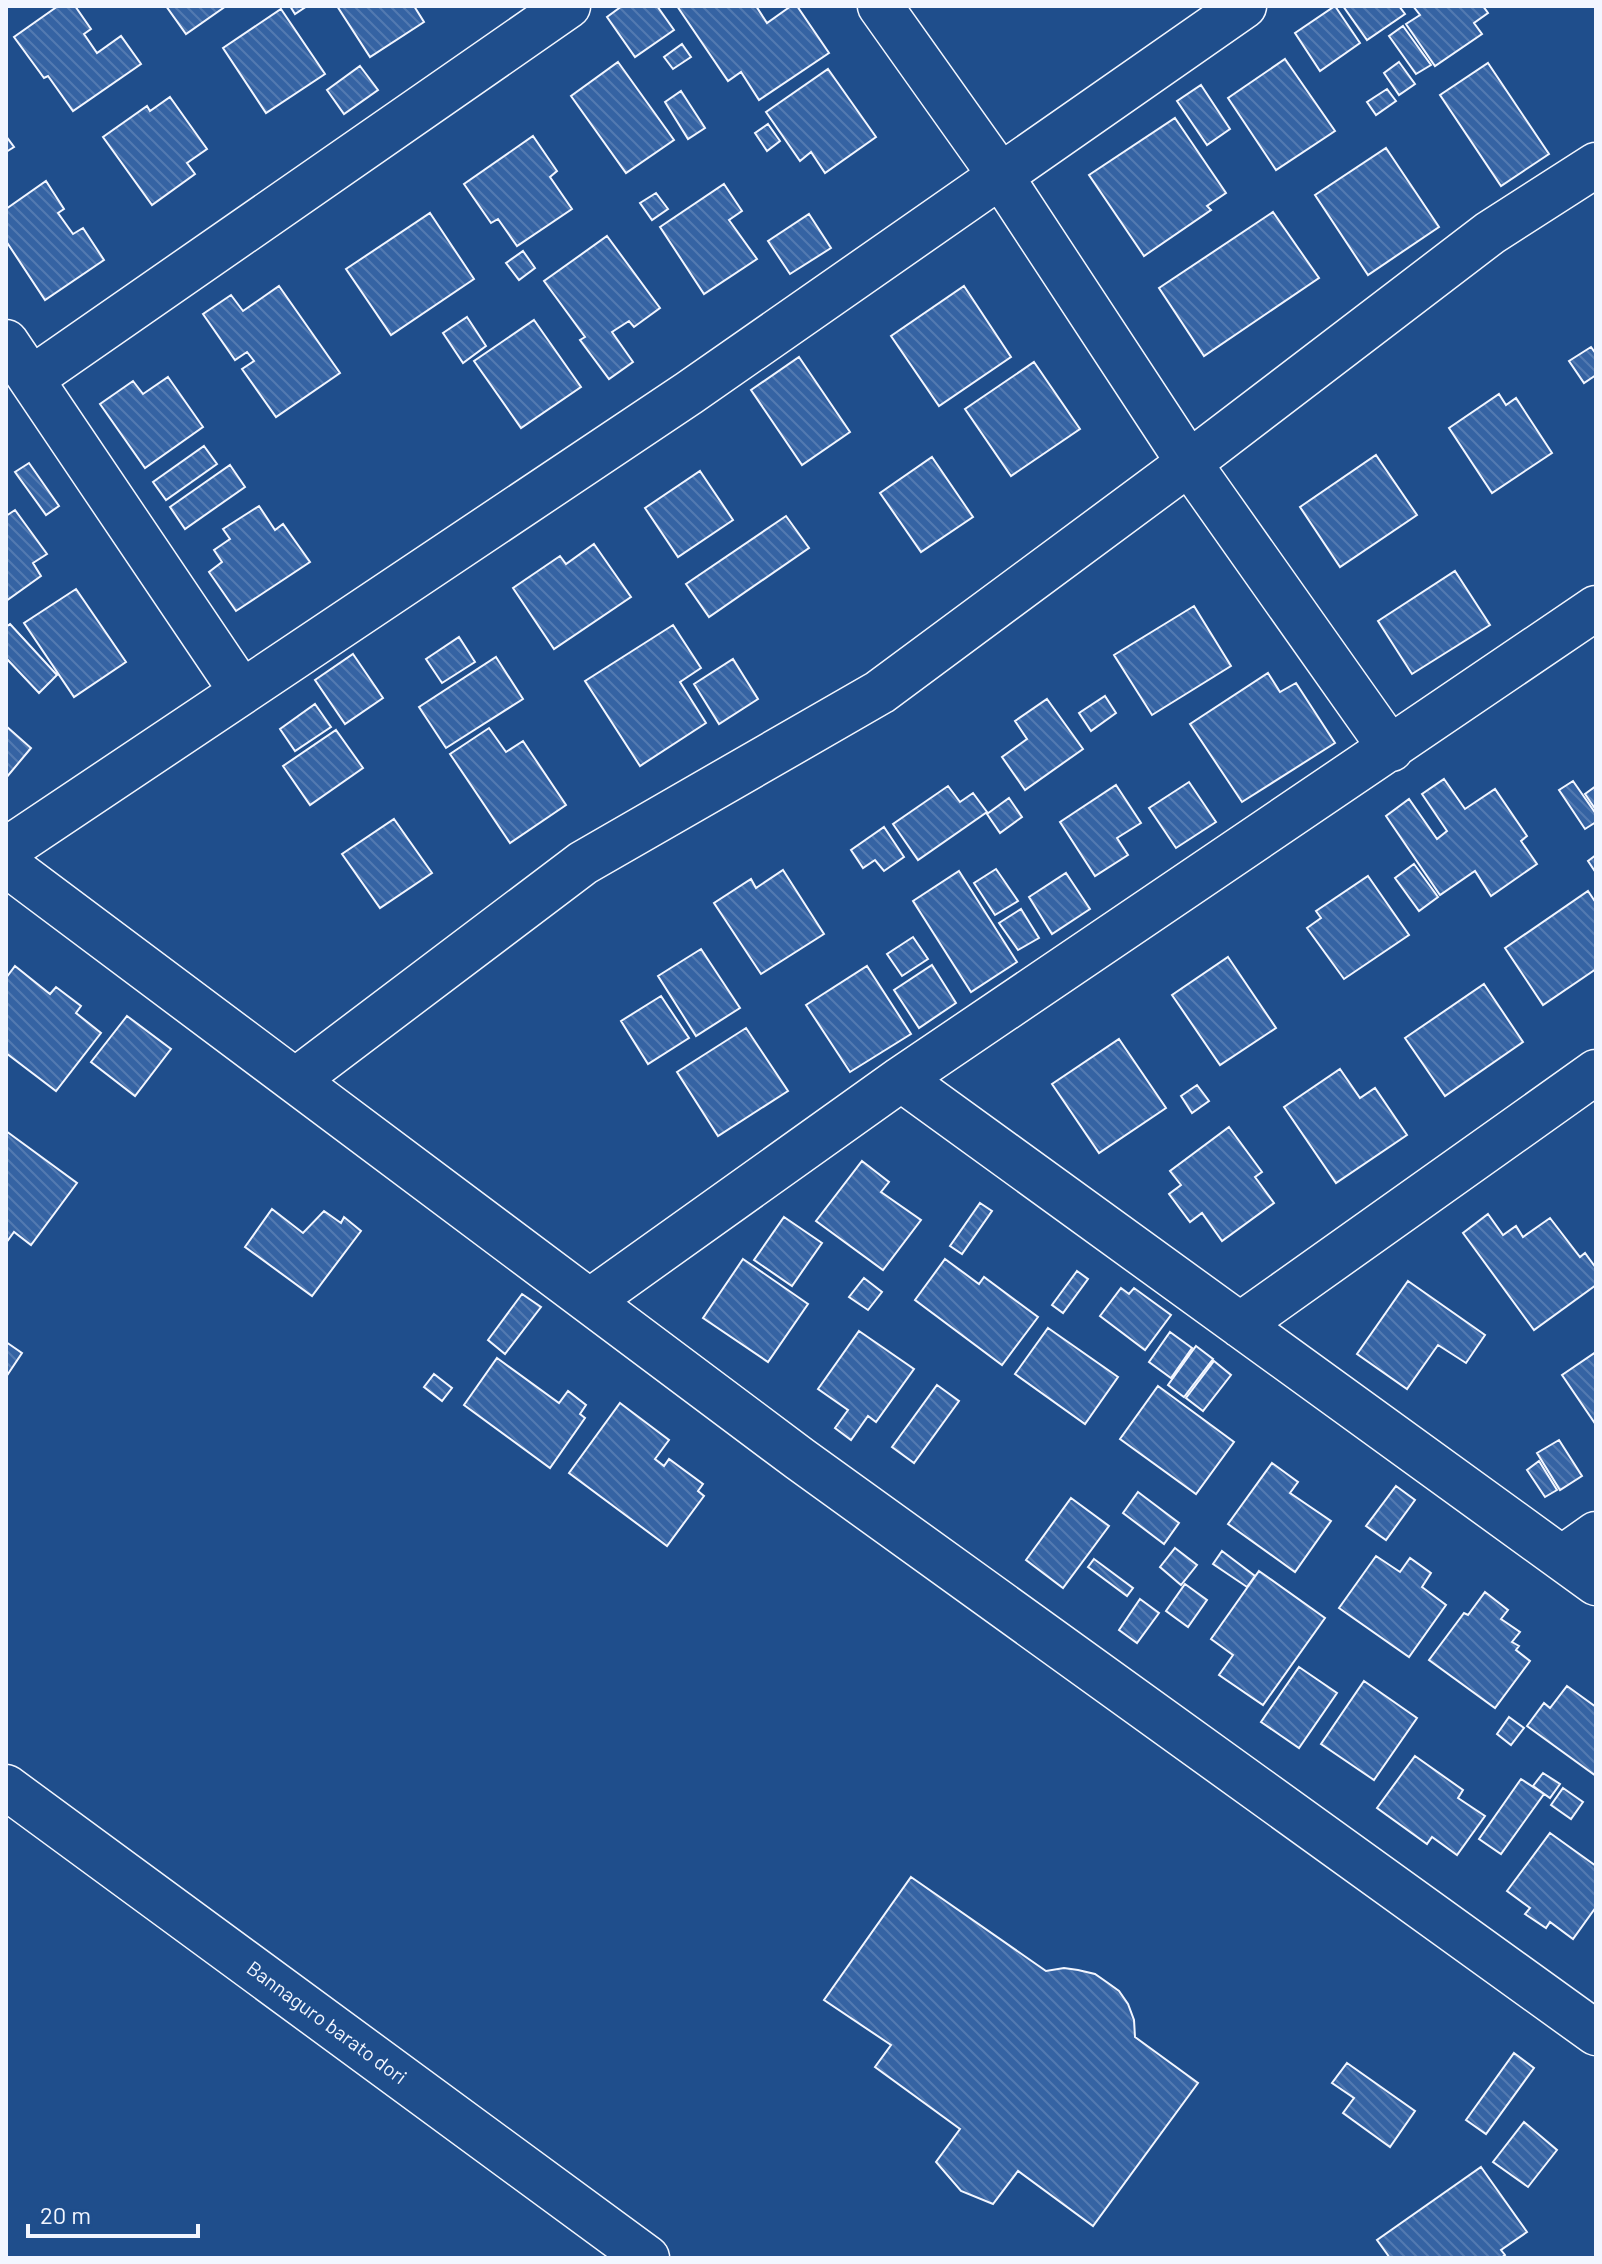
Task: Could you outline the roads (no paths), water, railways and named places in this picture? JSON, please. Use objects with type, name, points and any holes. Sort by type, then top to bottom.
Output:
[{"type":"street","points":[[31,379],[568,6]]},
{"type":"street","points":[[880,6],[1000,175],[1189,463],[1391,749]]},
{"type":"street","points":[[6,850],[689,393],[1244,6]]},
{"type":"street","points":[[296,1080],[583,863],[880,692],[1189,463],[1490,233],[1596,165]]},
{"type":"street","points":[[6,342],[242,692]]},
{"type":"street","points":[[590,1301],[901,1079],[1596,608]]},
{"type":"street","points":[[6,864],[813,1468],[1586,2012]]},
{"type":"street","points":[[1240,1325],[1596,1072]]},
{"type":"street","points":[[901,1079],[1240,1325],[1585,1559]]},
{"type":"street","name":"Bannaguro barato dori","points":[[6,1787],[647,2258]]}]
